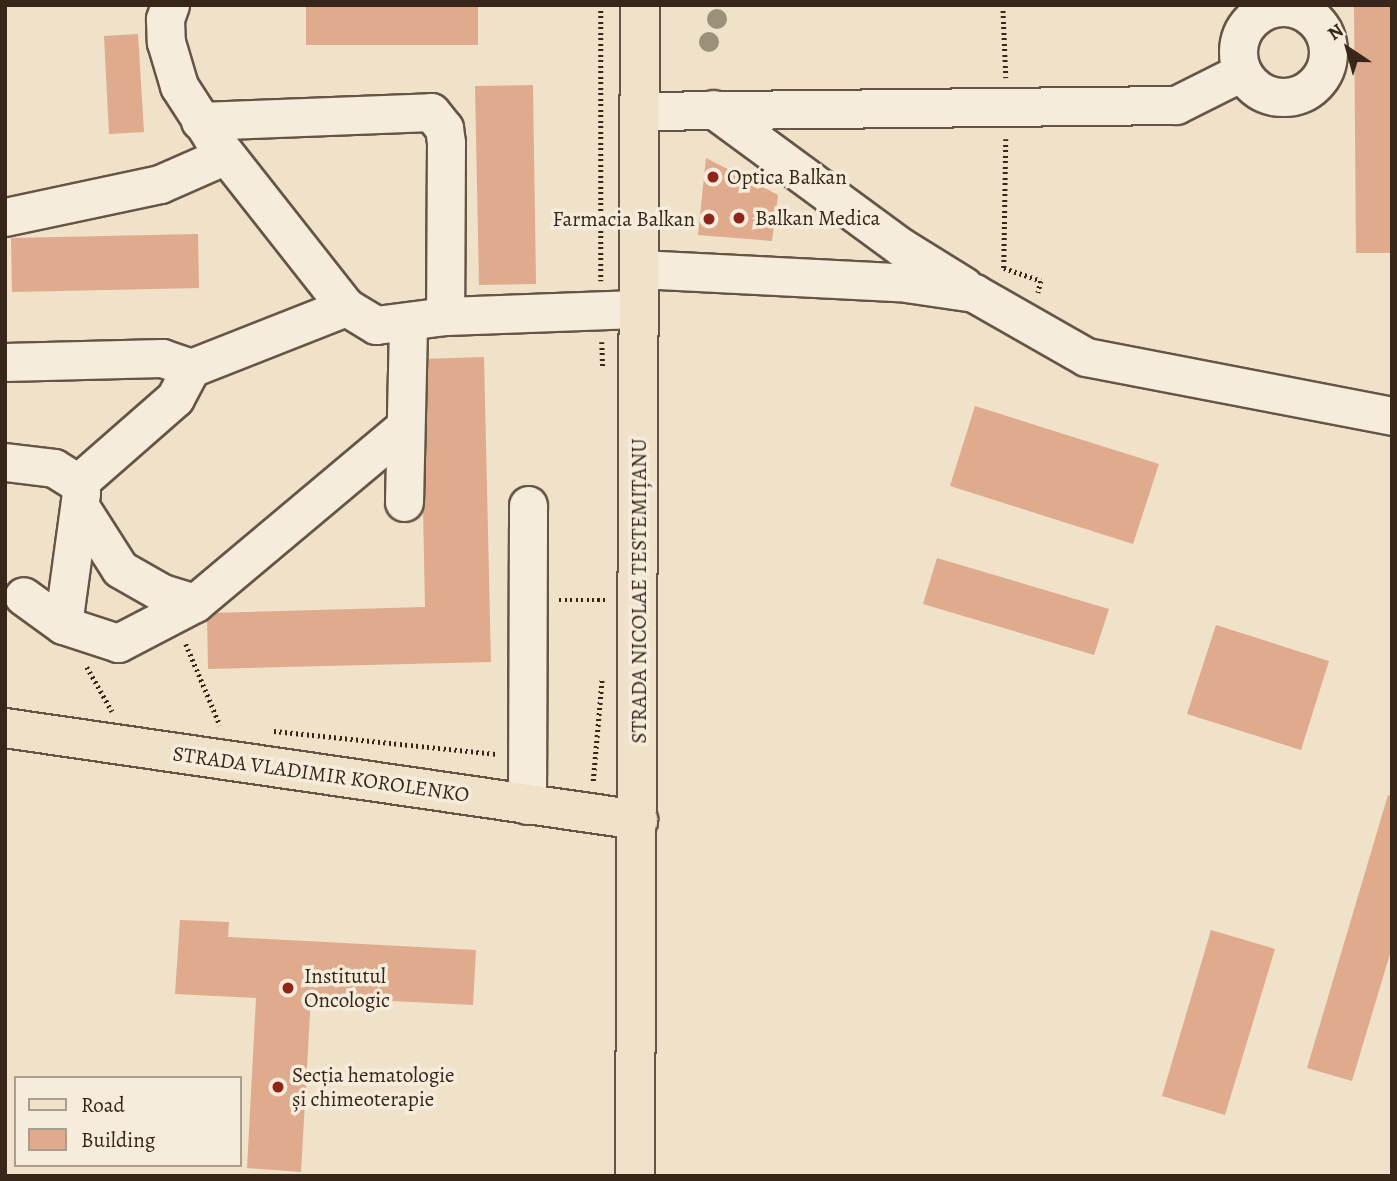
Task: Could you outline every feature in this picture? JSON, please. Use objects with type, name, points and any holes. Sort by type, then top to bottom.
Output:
[{"type":"main road","name":"STRADA NICOLAE TESTEMIȚANU","points":[[635,1176],[640,5]]},
{"type":"main road","name":"STRADA VLADIMIR KOROLENKO","points":[[5,728],[638,820]]},
{"type":"lane","points":[[170,5],[164,19],[170,62],[200,121],[346,307],[376,325],[445,316],[638,309]]},
{"type":"lane","points":[[639,111],[1176,105],[1242,72]]},
{"type":"lane","points":[[713,109],[901,247],[1028,327],[1086,357],[1392,416]]},
{"type":"lane","points":[[200,121],[431,112],[444,128],[446,143],[445,316]]},
{"type":"lane","points":[[5,217],[160,184],[226,155]]},
{"type":"lane","points":[[639,269],[899,282],[974,292]]},
{"type":"lane","points":[[63,625],[80,496],[175,398],[191,368],[346,307]]},
{"type":"lane","points":[[404,502],[408,322]]},
{"type":"lane","points":[[5,362],[162,358],[191,368]]},
{"type":"lane","points":[[11,596],[63,625],[118,643],[184,609],[405,427]]},
{"type":"lane","points":[[5,462],[54,468],[80,496],[120,569],[184,609]]},
{"type":"lane","points":[[527,805],[528,505]]},
{"type":"path","points":[[1003,5],[1007,106],[1004,268],[1041,281],[1028,327]]},
{"type":"path","points":[[527,600],[608,600]]},
{"type":"path","points":[[184,609],[219,725],[232,727]]},
{"type":"path","points":[[63,625],[131,746]]},
{"type":"path","points":[[259,729],[527,757]]},
{"type":"building","points":[[306,5],[478,5],[478,45],[306,45]]},
{"type":"building","points":[[1354,5],[1392,5],[1392,253],[1356,253]]},
{"type":"building","points":[[138,34],[144,132],[109,134],[104,36]]},
{"type":"building","points":[[533,85],[536,284],[479,285],[475,86]]},
{"type":"building","points":[[706,158],[778,195],[772,241],[698,235]]},
{"type":"building","points":[[198,234],[199,288],[12,292],[11,238]]},
{"type":"building","points":[[484,357],[491,662],[208,669],[207,613],[425,607],[420,359]]},
{"type":"building","points":[[975,406],[1159,464],[1133,544],[950,486]]},
{"type":"building","points":[[937,558],[1109,609],[1094,655],[923,604]]},
{"type":"building","points":[[1216,625],[1329,661],[1301,750],[1187,714]]},
{"type":"building","points":[[1388,795],[1392,796],[1392,947],[1352,1081],[1307,1068]]},
{"type":"building","name":"Secția hematologie și chimeoterapie","points":[[180,920],[229,922],[228,937],[476,950],[473,1005],[311,997],[301,1172],[247,1168],[256,998],[175,994]]},
{"type":"building","points":[[1211,930],[1275,949],[1225,1115],[1162,1096]]},
{"type":"place","name":"Optica Balkan","points":[[713,177]]},
{"type":"place","name":"Balkan Medica","points":[[739,218]]},
{"type":"place","name":"Farmacia Balkan","points":[[709,219]]},
{"type":"place","name":"Institutul Oncologic","points":[[288,988]]},
{"type":"place","name":"Secția hematologie și chimeoterapie","points":[[278,1087]]}]
